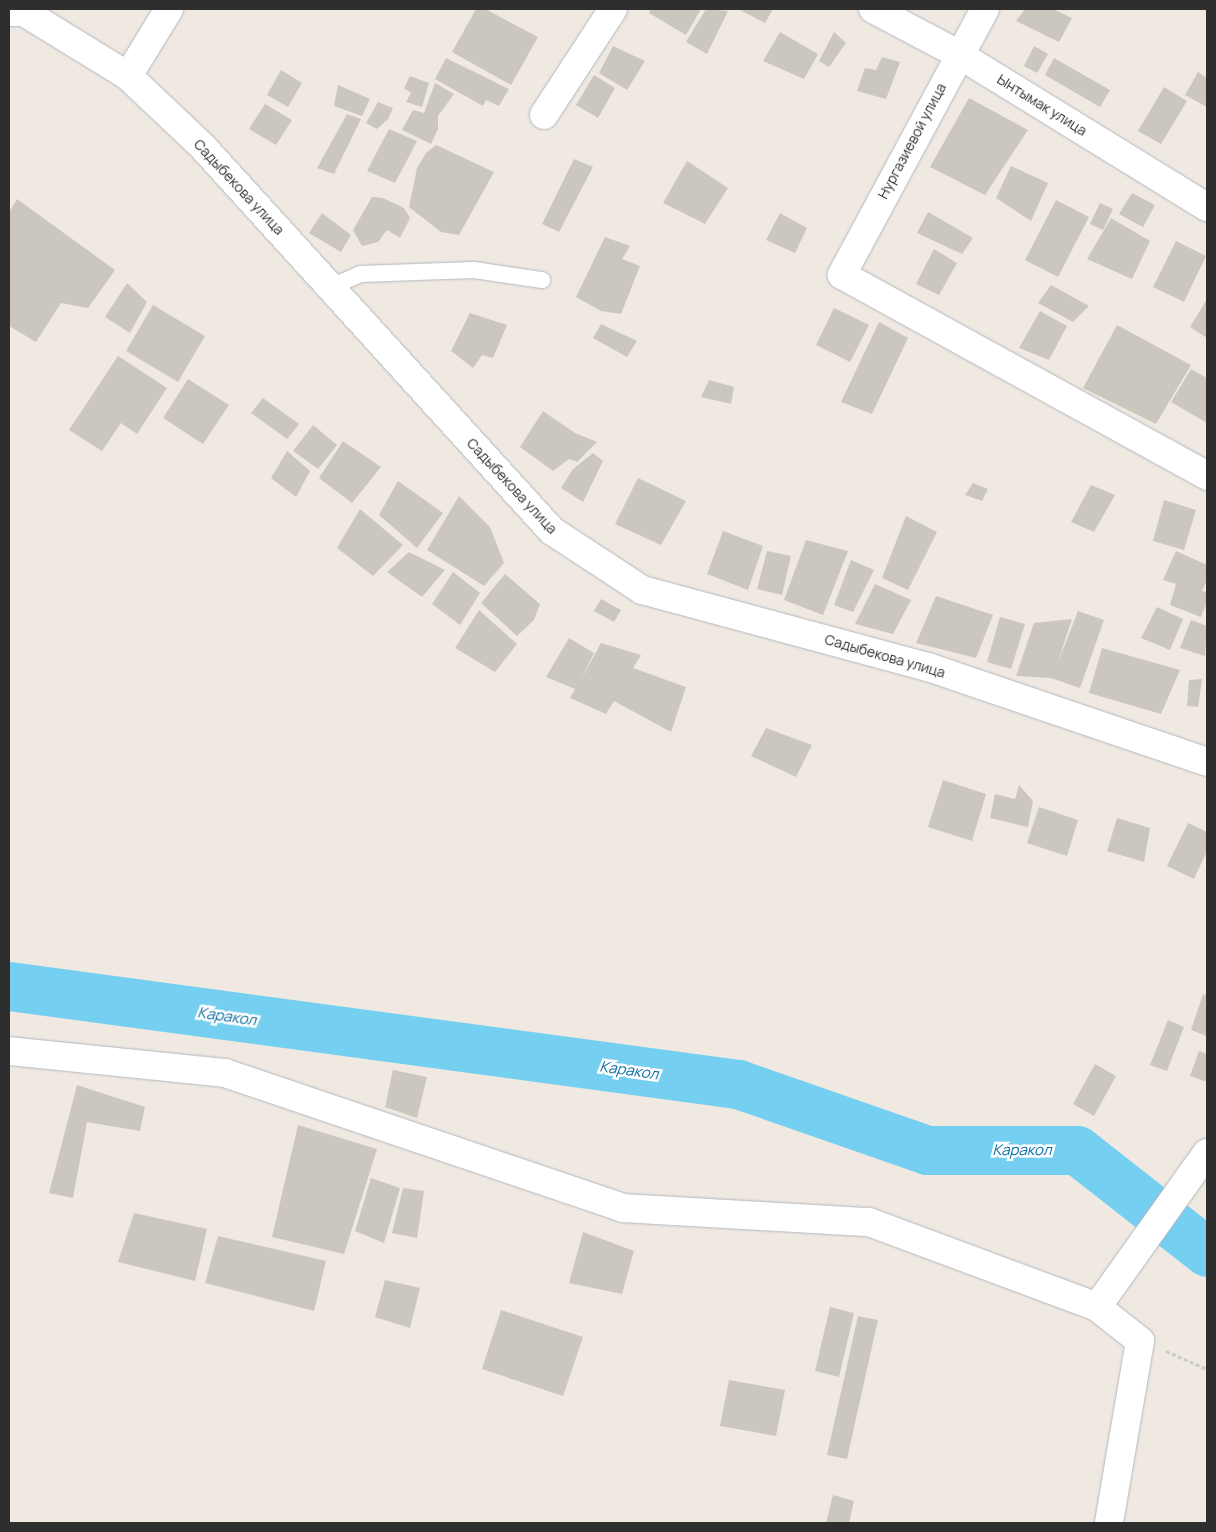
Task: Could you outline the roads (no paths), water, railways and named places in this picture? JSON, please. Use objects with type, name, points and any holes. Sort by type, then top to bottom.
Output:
[{"type":"street","points":[[128,76],[169,9]]},
{"type":"street","points":[[544,115],[613,9]]},
{"type":"street","name":"Ынтымак улица","points":[[873,9],[958,54],[1207,207]]},
{"type":"street","name":"Нургазиевой улица","points":[[985,9],[958,54],[842,275],[1207,476]]},
{"type":"street","name":"Садыбекова улица","points":[[9,12],[24,12],[128,76],[202,146],[552,531],[642,590],[928,667],[1207,762]]},
{"type":"street","points":[[9,1051],[225,1073],[623,1208],[869,1222],[1097,1307],[1140,1341],[1109,1523]]},
{"type":"street","points":[[1097,1307],[1207,1153]]},
{"type":"lane","points":[[330,287],[360,274],[427,271],[474,270],[542,280]]},
{"type":"waterway","name":"Каракол","points":[[9,986],[738,1084],[927,1150],[1077,1150],[1207,1252]]}]
